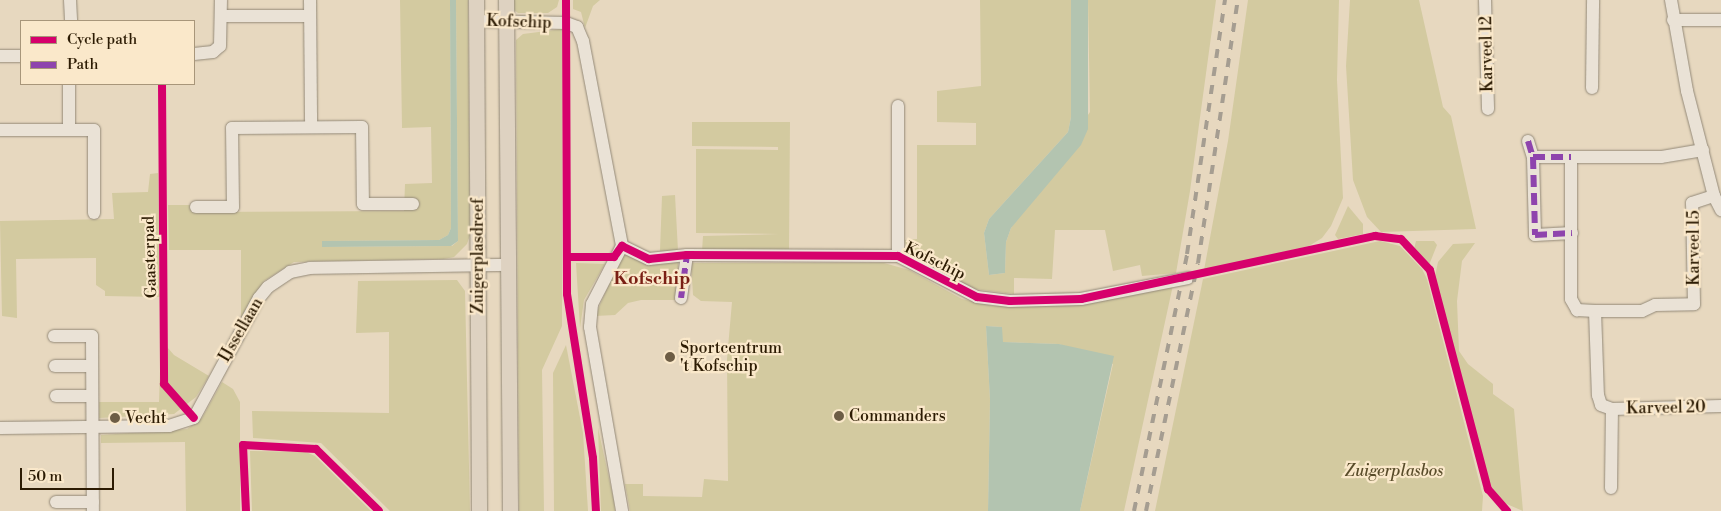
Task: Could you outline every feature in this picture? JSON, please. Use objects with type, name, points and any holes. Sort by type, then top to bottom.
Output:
[{"type":"main road","name":"Zuigerplasdreef","points":[[476,0],[479,511]]},
{"type":"main road","name":"Zuigerplasdreef","points":[[506,0],[510,511]]},
{"type":"street","points":[[70,0],[71,20]]},
{"type":"street","points":[[195,54],[213,52],[220,46],[221,0]]},
{"type":"street","points":[[310,0],[311,127]]},
{"type":"street","name":"Karveel 12","points":[[1486,0],[1488,109]]},
{"type":"street","points":[[1592,88],[1593,0]]},
{"type":"street","name":"Karveel 15","points":[[1671,0],[1673,20],[1703,150],[1714,196],[1721,210]]},
{"type":"street","points":[[221,16],[310,16]]},
{"type":"street","name":"Kofschip","points":[[476,20],[566,23],[577,27],[583,41],[622,246],[648,259],[687,255],[898,256],[988,300],[1081,299],[1188,278]]},
{"type":"street","points":[[1673,20],[1721,20]]},
{"type":"street","points":[[0,56],[20,56]]},
{"type":"street","points":[[69,85],[69,130]]},
{"type":"street","name":"Kofschip","points":[[898,106],[898,256]]},
{"type":"street","points":[[196,207],[233,206],[232,128],[362,127],[363,204],[413,204]]},
{"type":"street","points":[[0,130],[94,130],[94,213]]},
{"type":"street","points":[[1528,141],[1533,157],[1535,235],[1572,233]]},
{"type":"street","points":[[1533,157],[1661,157],[1703,150]]},
{"type":"street","points":[[1571,157],[1571,299],[1578,310],[1595,311]]},
{"type":"street","name":"Karveel 15","points":[[1595,311],[1642,310],[1655,305],[1694,304],[1692,203],[1714,196]]},
{"type":"street","points":[[622,246],[592,304],[590,326],[622,511]]},
{"type":"street","points":[[681,298],[687,255]]},
{"type":"street","name":"IJssellaan","points":[[0,428],[169,426],[194,418],[259,298],[268,287],[290,272],[310,268],[507,265]]},
{"type":"street","name":"Karveel 20","points":[[1595,311],[1598,395],[1601,405],[1612,409],[1721,406]]},
{"type":"street","points":[[54,336],[92,336],[93,506],[56,502]]},
{"type":"street","points":[[55,366],[92,366]]},
{"type":"street","points":[[56,396],[92,396]]},
{"type":"street","name":"Karveel 20","points":[[1612,409],[1612,488]]},
{"type":"green space","points":[[400,0],[450,0],[451,228],[448,235],[439,240],[322,241],[322,247],[452,246],[458,241],[456,0],[468,0],[470,235],[467,244],[454,257],[444,259],[294,262],[264,281],[241,319],[241,250],[169,250],[168,205],[196,205],[195,212],[404,211],[405,184],[432,183],[431,127],[402,128]]},
{"type":"green space","points":[[514,0],[559,0],[557,7],[548,13],[518,13],[514,10]]},
{"type":"green space","points":[[573,0],[600,0],[593,6],[585,28],[581,12],[573,9]]},
{"type":"green space","points":[[980,0],[1071,0],[1071,117],[1068,132],[989,219],[984,233],[989,275],[1005,273],[1006,242],[1011,228],[1090,112],[1088,0],[1216,0],[1190,191],[1176,273],[1142,276],[1140,265],[1113,271],[1105,230],[1055,230],[1052,279],[1014,278],[1014,294],[974,289],[909,255],[904,240],[917,239],[917,145],[976,145],[976,123],[937,122],[937,91],[981,86]]},
{"type":"green space","points":[[1248,0],[1339,0],[1337,80],[1343,198],[1331,226],[1322,238],[1309,246],[1204,270],[1228,141]]},
{"type":"green space","points":[[1350,0],[1419,0],[1443,107],[1451,116],[1476,229],[1381,232],[1367,217],[1353,180],[1346,66]]},
{"type":"green space","points":[[562,29],[562,326],[542,370],[544,511],[519,511],[516,40],[523,34]]},
{"type":"green space","points":[[692,122],[790,122],[789,251],[702,251],[703,236],[779,234],[696,233],[696,149],[778,150],[778,147],[692,146]]},
{"type":"green space","points":[[158,173],[160,297],[105,296],[105,291],[96,285],[96,258],[16,259],[17,318],[2,316],[0,221],[114,219],[112,193],[148,192],[150,174]]},
{"type":"green space","points":[[675,195],[678,251],[660,251],[662,196]]},
{"type":"green space","points":[[1348,206],[1363,224],[1363,234],[1338,239],[1335,235]]},
{"type":"green space","name":"Zuigerplasbos","points":[[1380,241],[1400,246],[1422,269],[1427,279],[1483,496],[1482,511],[1155,511],[1203,279]]},
{"type":"green space","points":[[1416,241],[1434,241],[1437,245],[1429,265],[1414,249]]},
{"type":"green space","points":[[1475,243],[1462,261],[1457,301],[1459,351],[1468,364],[1493,384],[1493,394],[1514,409],[1523,511],[1502,502],[1487,480],[1434,281],[1438,262],[1453,244]]},
{"type":"green space","points":[[623,252],[637,260],[678,261],[678,300],[641,300],[628,303],[615,315],[595,316]]},
{"type":"green space","points":[[576,263],[605,264],[584,300],[580,328]]},
{"type":"green space","points":[[691,263],[884,263],[909,270],[962,299],[993,306],[1017,306],[1173,285],[1124,511],[1080,511],[1113,364],[1059,344],[1002,342],[1002,327],[986,326],[990,400],[988,511],[630,511],[625,484],[643,484],[643,496],[702,497],[704,479],[728,481],[727,359],[732,302],[701,301],[693,295]]},
{"type":"green space","points":[[457,280],[465,291],[470,511],[390,511],[321,443],[253,438],[252,411],[389,413],[389,332],[356,333],[358,281]]},
{"type":"green space","points":[[161,340],[174,355],[209,376],[196,397],[174,414],[99,418],[99,402],[159,402]]},
{"type":"green space","points":[[566,345],[583,433],[588,511],[554,511],[553,373]]},
{"type":"green space","points":[[222,382],[233,389],[240,402],[240,511],[186,511],[185,442],[101,443],[101,435],[187,429],[202,418]]},
{"type":"green space","points":[[598,428],[614,501],[615,511],[601,511]]},
{"type":"green space","points":[[250,451],[306,452],[315,456],[371,511],[252,511]]},
{"type":"shaded area","points":[[450,0],[456,0],[458,241],[451,246],[322,247],[322,241],[439,240],[448,235],[451,228]]},
{"type":"shaded area","points":[[1071,0],[1088,0],[1088,129],[1081,145],[1011,228],[1006,242],[1005,273],[989,275],[984,233],[989,219],[1068,132],[1071,117]]},
{"type":"shaded area","points":[[986,326],[1002,327],[1003,342],[1059,344],[1114,356],[1080,511],[988,511],[990,400]]},
{"type":"railway","points":[[1134,511],[1187,254],[1225,0]]},
{"type":"railway","points":[[1146,511],[1198,263],[1238,0]]},
{"type":"marked path","points":[[1528,141],[1533,157],[1535,235],[1572,233]]},
{"type":"marked path","points":[[1533,157],[1571,157]]},
{"type":"marked path","points":[[681,298],[687,255]]},
{"type":"cycle path","points":[[566,0],[567,294],[593,458],[596,511]]},
{"type":"cycle path","name":"Gaasterpad","points":[[162,85],[164,384],[194,418]]},
{"type":"cycle path","points":[[567,257],[614,257],[622,246],[649,259],[687,255],[898,256],[977,297],[1010,301],[1081,299],[1375,236],[1401,239],[1430,270],[1488,489],[1507,511]]},
{"type":"cycle path","points":[[246,511],[243,445],[316,449],[379,511]]},
{"type":"place","name":"Sportcentrum 't Kofschip","points":[[670,357]]},
{"type":"place","name":"Commanders","points":[[839,416]]},
{"type":"place","name":"Vecht","points":[[115,418]]},
{"type":"district","name":"Kofschip","points":[[652,279]]}]
